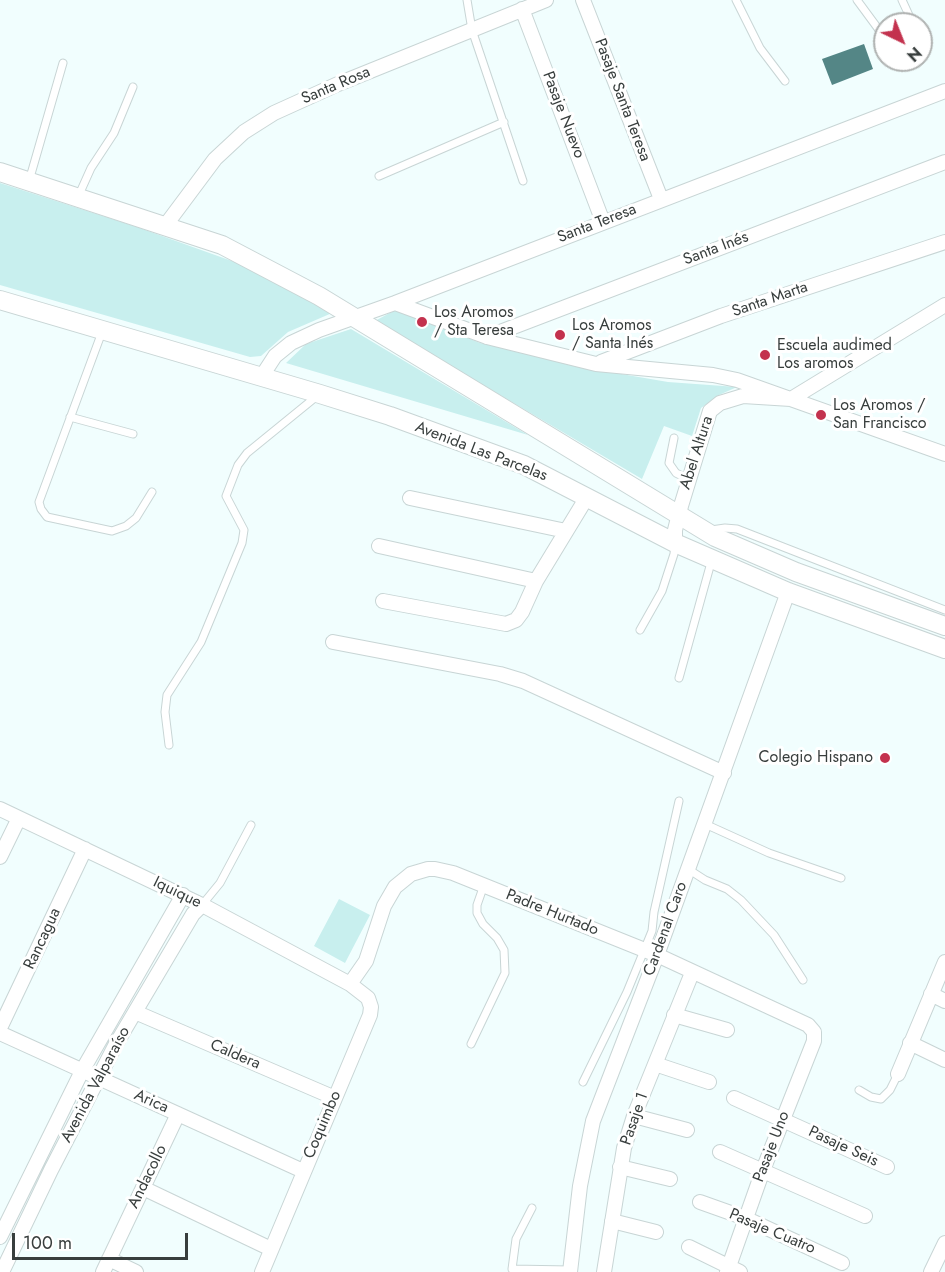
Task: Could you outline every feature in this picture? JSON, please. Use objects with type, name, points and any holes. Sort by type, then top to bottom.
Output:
[{"type":"street","name":"Santa Rosa","points":[[165,226],[215,159],[244,132],[274,113],[338,84],[546,0]]},
{"type":"street","name":"Pasaje Santa Teresa","points":[[583,0],[662,199]]},
{"type":"street","name":"Pasaje Nuevo","points":[[522,9],[603,222]]},
{"type":"street","name":"Santa Teresa","points":[[262,376],[275,356],[291,343],[319,330],[395,303],[945,91]]},
{"type":"street","name":"Santa Inés","points":[[487,337],[945,162]]},
{"type":"street","points":[[0,172],[222,245],[286,278],[354,318],[706,532],[796,572],[945,626]]},
{"type":"street","name":"Santa Marta","points":[[596,364],[721,316],[945,242]]},
{"type":"street","name":"Avenida Las Parcelas","points":[[0,300],[262,376],[390,416],[524,465],[675,543],[788,592],[945,649]]},
{"type":"street","points":[[395,303],[487,337],[596,364],[713,375],[760,387],[945,454]]},
{"type":"street","points":[[791,399],[945,305]]},
{"type":"street","name":"Abel Altura","points":[[675,543],[678,516],[703,427],[710,411],[720,403],[743,396],[791,399]]},
{"type":"street","points":[[383,600],[506,624],[516,620],[536,581],[587,497]]},
{"type":"street","points":[[410,498],[566,531]]},
{"type":"street","points":[[380,546],[536,581]]},
{"type":"street","name":"Cardenal Caro","points":[[570,1271],[580,1186],[593,1121],[651,953],[688,869],[788,592]]},
{"type":"street","points":[[333,642],[500,674],[523,681],[724,773]]},
{"type":"street","name":"Iquique","points":[[0,808],[183,896],[350,984]]},
{"type":"street","points":[[0,857],[19,818]]},
{"type":"street","name":"Rancagua","points":[[0,1031],[85,849]]},
{"type":"street","name":"Padre Hurtado","points":[[350,984],[366,962],[388,896],[400,882],[419,871],[435,868],[484,885],[651,953],[808,1025]]},
{"type":"street","name":"Avenida Valparaíso","points":[[0,1237],[82,1071],[183,896]]},
{"type":"street","name":"Avenida Valparaíso","points":[[5,1269],[98,1078],[193,914],[202,906]]},
{"type":"street","points":[[898,1074],[945,962]]},
{"type":"street","name":"Pasaje 1","points":[[608,1271],[620,1167],[634,1116],[692,973]]},
{"type":"street","name":"Coquimbo","points":[[262,1272],[371,1011],[368,998],[350,984]]},
{"type":"street","points":[[931,994],[945,1000]]},
{"type":"street","name":"Caldera","points":[[135,1012],[335,1098]]},
{"type":"street","points":[[674,1015],[727,1030]]},
{"type":"street","name":"Pasaje Uno","points":[[732,1270],[745,1218],[814,1041],[814,1032],[808,1025]]},
{"type":"street","name":"Arica","points":[[0,1031],[82,1071],[303,1171]]},
{"type":"street","points":[[910,1043],[945,1060]]},
{"type":"street","points":[[655,1064],[709,1082]]},
{"type":"street","name":"Pasaje Seis","points":[[734,1098],[886,1167]]},
{"type":"street","name":"Andacollo","points":[[106,1266],[178,1114]]},
{"type":"street","points":[[634,1116],[687,1130]]},
{"type":"street","points":[[720,1152],[865,1216]]},
{"type":"street","points":[[620,1167],[670,1179]]},
{"type":"street","points":[[143,1188],[271,1249]]},
{"type":"street","name":"Pasaje Cuatro","points":[[700,1202],[745,1218],[842,1263]]},
{"type":"street","points":[[612,1221],[656,1232]]},
{"type":"street","points":[[689,1247],[732,1270]]},
{"type":"street","points":[[931,1272],[944,1247]]},
{"type":"street","points":[[106,1266],[136,1272]]},
{"type":"lane","points":[[466,0],[472,30],[523,181]]},
{"type":"lane","points":[[736,0],[760,48],[785,81]]},
{"type":"lane","points":[[857,0],[873,22]]},
{"type":"lane","points":[[29,182],[63,63]]},
{"type":"lane","points":[[78,198],[91,168],[114,133],[133,87]]},
{"type":"lane","points":[[379,176],[504,122]]},
{"type":"lane","points":[[103,329],[39,502],[41,509],[47,517],[112,531],[126,526],[136,518],[152,492]]},
{"type":"lane","points":[[169,745],[165,712],[167,695],[201,642],[242,543],[244,530],[226,496],[238,465],[247,453],[320,394]]},
{"type":"lane","points":[[70,417],[133,434]]},
{"type":"lane","points":[[674,438],[669,463],[676,473],[688,479]]},
{"type":"lane","points":[[706,532],[725,528],[737,529],[945,610]]},
{"type":"lane","points":[[640,630],[662,591],[674,554],[675,543]]},
{"type":"lane","points":[[679,678],[712,559]]},
{"type":"lane","points":[[583,1082],[651,953],[654,912],[679,801]]},
{"type":"lane","points":[[705,824],[768,853],[841,878]]},
{"type":"lane","points":[[202,906],[220,883],[251,825]]},
{"type":"lane","points":[[688,869],[705,880],[727,889],[741,900],[774,935],[803,980]]},
{"type":"lane","points":[[471,1044],[505,973],[506,962],[504,950],[497,938],[483,924],[477,913],[477,905],[484,885]]},
{"type":"lane","points":[[859,1090],[871,1097],[881,1099],[886,1096],[898,1074]]},
{"type":"lane","points":[[511,1271],[516,1239],[532,1208]]},
{"type":"lane","points":[[501,1272],[570,1271]]},
{"type":"shaded area","points":[[0,183],[137,227],[243,265],[332,313],[288,332],[261,356],[250,357],[0,285]]},
{"type":"shaded area","points":[[397,309],[480,343],[592,369],[668,382],[737,387],[719,395],[701,408],[692,436],[664,426],[642,479],[375,321]]},
{"type":"shaded area","points":[[351,329],[528,435],[286,363],[306,344]]},
{"type":"shaded area","points":[[339,899],[370,915],[345,963],[314,946]]},
{"type":"building","points":[[864,44],[873,69],[832,85],[822,59]]},
{"type":"place","name":"Los Aromos / Sta Teresa","points":[[422,322]]},
{"type":"place","name":"Los Aromos / Santa Inés","points":[[560,335]]},
{"type":"place","name":"Escuela audimed Los aromos","points":[[765,355]]},
{"type":"place","name":"Los Aromos / San Francisco","points":[[821,415]]},
{"type":"place","name":"Colegio Hispano","points":[[885,758]]}]
